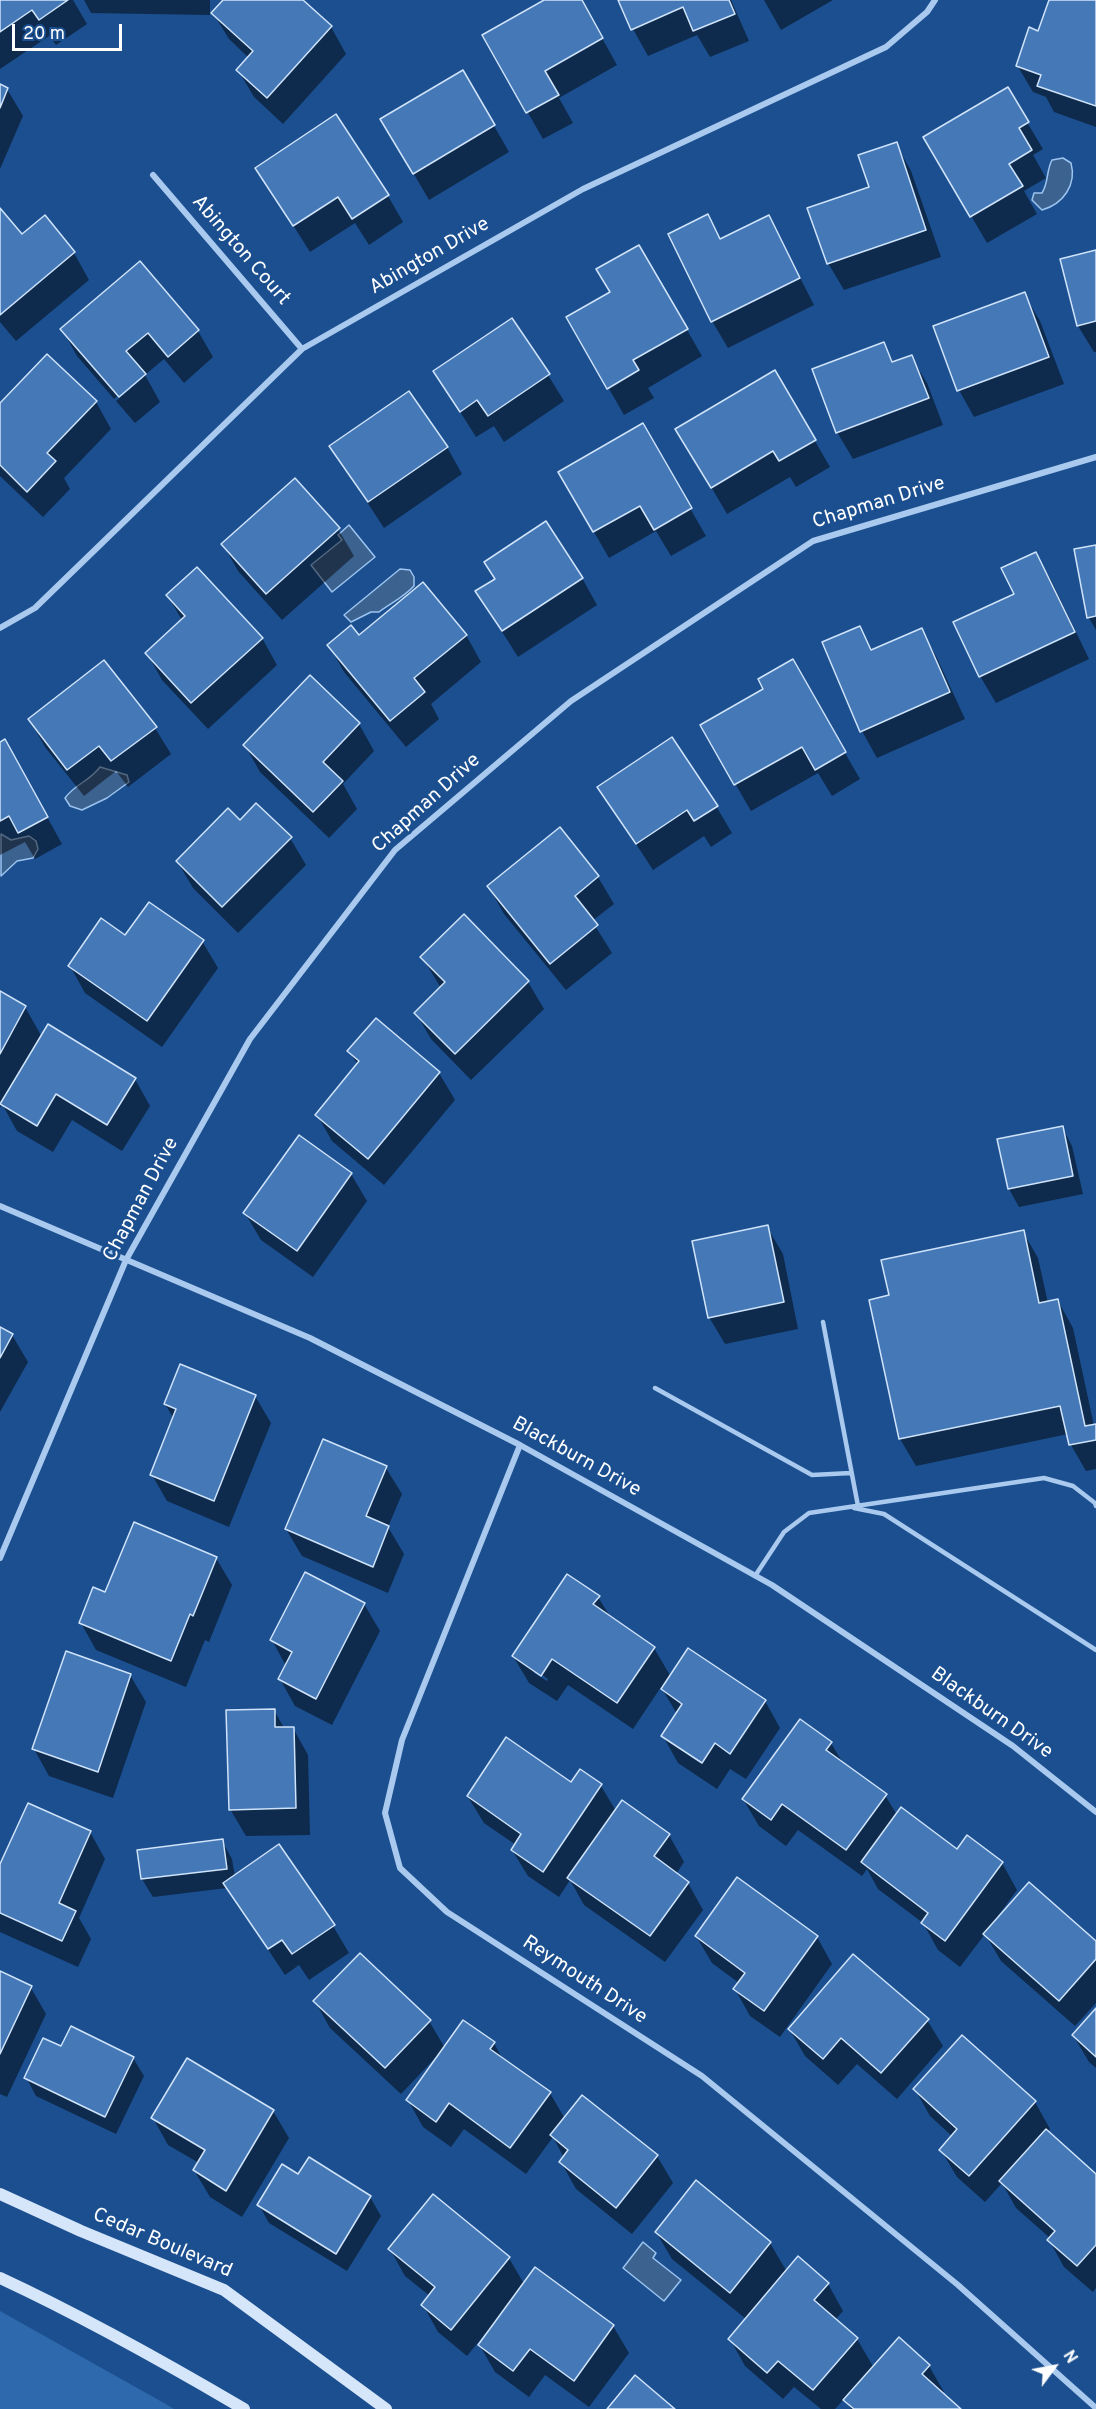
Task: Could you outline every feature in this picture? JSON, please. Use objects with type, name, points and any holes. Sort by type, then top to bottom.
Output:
[{"type":"main road","name":"Cedar Boulevard","points":[[0,2194],[81,2231],[224,2290],[386,2409]]},
{"type":"main road","points":[[0,2278],[58,2305],[244,2409]]},
{"type":"street","name":"Abington Drive","points":[[0,628],[35,609],[302,349],[583,189],[886,47],[927,12],[935,0]]},
{"type":"street","name":"Abington Court","points":[[153,175],[302,349]]},
{"type":"street","name":"Chapman Drive","points":[[0,1558],[126,1260],[250,1039],[395,850],[571,701],[813,541],[1096,457]]},
{"type":"street","name":"Blackburn Drive","points":[[0,1206],[310,1338],[520,1445],[755,1576],[1013,1746],[1096,1812]]},
{"type":"street","name":"Reymouth Drive","points":[[520,1445],[402,1740],[385,1814],[400,1868],[447,1912],[702,2076],[958,2285],[1096,2408]]},
{"type":"lane","points":[[823,1322],[858,1506]]},
{"type":"lane","points":[[655,1388],[812,1475],[851,1473]]},
{"type":"lane","points":[[755,1576],[784,1532],[809,1513],[1044,1478],[1073,1486],[1096,1506]]},
{"type":"lane","points":[[848,1507],[884,1514],[1096,1650]]},
{"type":"shaded area","points":[[1063,158],[1071,163],[1070,186],[1062,198],[1042,210],[1032,200],[1034,193],[1042,193],[1052,160]]},
{"type":"shaded area","points":[[349,525],[375,557],[332,592],[311,565],[342,540],[338,535]]},
{"type":"shaded area","points":[[400,569],[410,570],[414,577],[414,586],[406,593],[379,612],[371,612],[351,622],[344,615]]},
{"type":"shaded area","points":[[100,767],[127,775],[129,782],[107,798],[82,810],[70,806],[65,798]]},
{"type":"shaded area","points":[[1,834],[11,840],[29,836],[36,841],[38,849],[33,858],[17,861],[1,876]]},
{"type":"shaded area","points":[[643,2242],[656,2253],[653,2258],[681,2280],[664,2301],[623,2268]]},
{"type":"shaded area","points":[[0,2311],[164,2403],[174,2409],[0,2409]]},
{"type":"building","points":[[0,0],[68,0],[39,20],[32,10],[0,32]]},
{"type":"building","points":[[223,0],[303,0],[332,26],[267,98],[236,70],[253,51],[211,13]]},
{"type":"building","points":[[544,0],[582,0],[603,38],[545,71],[559,95],[526,113],[482,35]]},
{"type":"building","points":[[618,0],[729,0],[735,14],[693,31],[683,7],[631,30]]},
{"type":"building","points":[[1049,0],[1096,0],[1096,106],[1037,86],[1041,75],[1016,66],[1029,27],[1038,31]]},
{"type":"building","points":[[463,70],[495,125],[413,174],[380,119]]},
{"type":"building","points":[[0,84],[8,88],[0,108]]},
{"type":"building","points":[[1008,87],[1029,122],[1019,128],[1032,150],[1009,164],[1023,186],[970,217],[923,137]]},
{"type":"building","points":[[336,114],[389,195],[352,219],[338,197],[293,226],[255,168]]},
{"type":"building","points":[[897,142],[926,230],[827,264],[807,208],[869,187],[858,155]]},
{"type":"building","points":[[0,208],[22,234],[45,215],[75,252],[0,315]]},
{"type":"building","points":[[708,214],[720,239],[769,215],[800,278],[711,322],[668,234]]},
{"type":"building","points":[[639,245],[688,329],[633,360],[639,370],[607,389],[566,317],[610,292],[596,269]]},
{"type":"building","points":[[1096,250],[1096,321],[1077,326],[1060,259]]},
{"type":"building","points":[[140,261],[199,330],[168,357],[148,333],[126,351],[146,374],[119,397],[60,329]]},
{"type":"building","points":[[1025,292],[1049,357],[957,391],[933,326]]},
{"type":"building","points":[[512,318],[550,374],[488,416],[477,400],[460,412],[433,371]]},
{"type":"building","points":[[884,342],[892,362],[912,355],[929,398],[836,433],[812,369]]},
{"type":"building","points":[[47,354],[97,401],[47,453],[56,461],[27,492],[0,465],[0,403]]},
{"type":"building","points":[[775,370],[816,440],[779,461],[773,451],[711,488],[675,429]]},
{"type":"building","points":[[409,391],[448,447],[368,502],[329,446]]},
{"type":"building","points":[[643,423],[692,508],[654,530],[640,506],[593,532],[558,472]]},
{"type":"building","points":[[295,478],[340,528],[266,594],[221,544]]},
{"type":"building","points":[[546,521],[583,578],[502,631],[475,591],[495,579],[484,562]]},
{"type":"building","points":[[1096,545],[1096,616],[1087,618],[1074,549]]},
{"type":"building","points":[[1036,552],[1075,632],[979,677],[953,622],[1014,594],[1001,568]]},
{"type":"building","points":[[197,567],[263,638],[191,703],[145,653],[185,616],[166,595]]},
{"type":"building","points":[[423,582],[467,635],[414,678],[425,692],[390,721],[327,645],[351,625],[359,635]]},
{"type":"building","points":[[860,626],[871,650],[922,628],[950,692],[860,732],[822,642]]},
{"type":"building","points":[[793,659],[846,752],[815,770],[802,747],[734,785],[700,725],[763,689],[758,679]]},
{"type":"building","points":[[104,660],[157,727],[111,761],[99,746],[67,770],[28,719]]},
{"type":"building","points":[[310,675],[360,723],[323,762],[343,781],[313,812],[243,745]]},
{"type":"building","points":[[672,737],[718,806],[694,821],[687,810],[636,844],[597,787]]},
{"type":"building","points":[[5,739],[48,817],[18,833],[9,816],[0,821],[0,742]]},
{"type":"building","points":[[256,803],[292,837],[222,907],[176,861],[228,808],[240,820]]},
{"type":"building","points":[[560,827],[599,876],[575,896],[598,925],[550,964],[487,886]]},
{"type":"building","points":[[149,902],[204,940],[147,1021],[68,966],[101,918],[125,935]]},
{"type":"building","points":[[464,914],[529,981],[455,1054],[414,1013],[445,982],[420,957]]},
{"type":"building","points":[[0,991],[26,1006],[0,1054]]},
{"type":"building","points":[[376,1018],[440,1072],[368,1159],[315,1115],[359,1061],[347,1051]]},
{"type":"building","points":[[48,1024],[136,1078],[107,1125],[56,1094],[37,1126],[0,1104]]},
{"type":"building","points":[[1063,1126],[1073,1176],[1008,1189],[997,1139]]},
{"type":"building","points":[[299,1135],[352,1173],[297,1251],[243,1213]]},
{"type":"building","points":[[768,1225],[784,1302],[708,1318],[692,1241]]},
{"type":"building","points":[[1024,1230],[1039,1303],[1058,1299],[1085,1426],[1096,1424],[1096,1440],[1069,1445],[1060,1406],[899,1439],[869,1300],[889,1295],[881,1260]]},
{"type":"building","points":[[0,1327],[13,1334],[0,1358]]},
{"type":"building","points":[[180,1364],[256,1395],[214,1501],[150,1475],[176,1409],[164,1404]]},
{"type":"building","points":[[323,1439],[387,1466],[366,1516],[389,1526],[373,1567],[285,1529]]},
{"type":"building","points":[[134,1522],[217,1557],[193,1616],[190,1614],[171,1661],[79,1623],[93,1587],[105,1592]]},
{"type":"building","points":[[305,1572],[365,1603],[316,1699],[278,1679],[292,1652],[270,1640]]},
{"type":"building","points":[[567,1574],[600,1596],[593,1604],[655,1647],[617,1703],[552,1659],[541,1676],[512,1656]]},
{"type":"building","points":[[688,1648],[766,1700],[730,1754],[715,1743],[702,1763],[661,1736],[682,1704],[661,1689]]},
{"type":"building","points":[[66,1651],[131,1674],[98,1772],[32,1749]]},
{"type":"building","points":[[275,1709],[275,1727],[294,1727],[296,1808],[229,1810],[226,1710]]},
{"type":"building","points":[[800,1719],[832,1742],[826,1750],[887,1794],[846,1850],[782,1804],[771,1820],[742,1799]]},
{"type":"building","points":[[506,1737],[571,1782],[580,1769],[602,1784],[543,1872],[511,1850],[521,1834],[467,1796]]},
{"type":"building","points":[[622,1800],[670,1834],[654,1856],[689,1882],[650,1936],[567,1878]]},
{"type":"building","points":[[28,1803],[91,1831],[59,1903],[76,1911],[62,1941],[0,1913],[0,1864]]},
{"type":"building","points":[[901,1807],[957,1849],[967,1835],[1003,1862],[945,1941],[921,1923],[928,1913],[861,1862]]},
{"type":"building","points":[[223,1839],[227,1869],[141,1879],[137,1850]]},
{"type":"building","points":[[279,1844],[335,1925],[292,1954],[282,1940],[268,1949],[223,1883]]},
{"type":"building","points":[[737,1877],[818,1936],[764,2011],[733,1989],[745,1973],[695,1936]]},
{"type":"building","points":[[1029,1882],[1096,1941],[1096,1959],[1059,2001],[983,1934]]},
{"type":"building","points":[[360,1953],[431,2020],[385,2068],[313,2001]]},
{"type":"building","points":[[853,1954],[929,2019],[881,2073],[841,2038],[823,2059],[788,2029]]},
{"type":"building","points":[[0,1971],[32,1986],[0,2054]]},
{"type":"building","points":[[1096,2008],[1096,2057],[1072,2035]]},
{"type":"building","points":[[463,2020],[495,2042],[490,2049],[551,2092],[510,2148],[449,2103],[436,2122],[406,2100]]},
{"type":"building","points":[[71,2026],[134,2057],[105,2117],[24,2078],[43,2038],[61,2046]]},
{"type":"building","points":[[962,2035],[1036,2101],[969,2176],[939,2150],[957,2129],[913,2089]]},
{"type":"building","points":[[187,2058],[274,2110],[226,2191],[193,2170],[205,2150],[151,2118]]},
{"type":"building","points":[[582,2095],[658,2155],[616,2208],[559,2162],[568,2150],[550,2135]]},
{"type":"building","points":[[1046,2129],[1096,2174],[1096,2245],[1077,2266],[1047,2240],[1055,2231],[999,2181]]},
{"type":"building","points":[[309,2157],[371,2196],[336,2254],[257,2205],[282,2164],[298,2174]]},
{"type":"building","points":[[696,2180],[771,2242],[730,2293],[655,2232]]},
{"type":"building","points":[[433,2194],[510,2257],[451,2330],[421,2305],[435,2287],[388,2249]]},
{"type":"building","points":[[798,2256],[829,2283],[814,2300],[858,2338],[813,2390],[778,2361],[767,2373],[728,2339]]},
{"type":"building","points":[[535,2267],[614,2325],[574,2381],[530,2349],[513,2371],[478,2345]]},
{"type":"building","points":[[899,2337],[930,2365],[922,2374],[961,2409],[854,2409],[843,2400]]},
{"type":"building","points":[[635,2375],[675,2409],[607,2409]]}]
